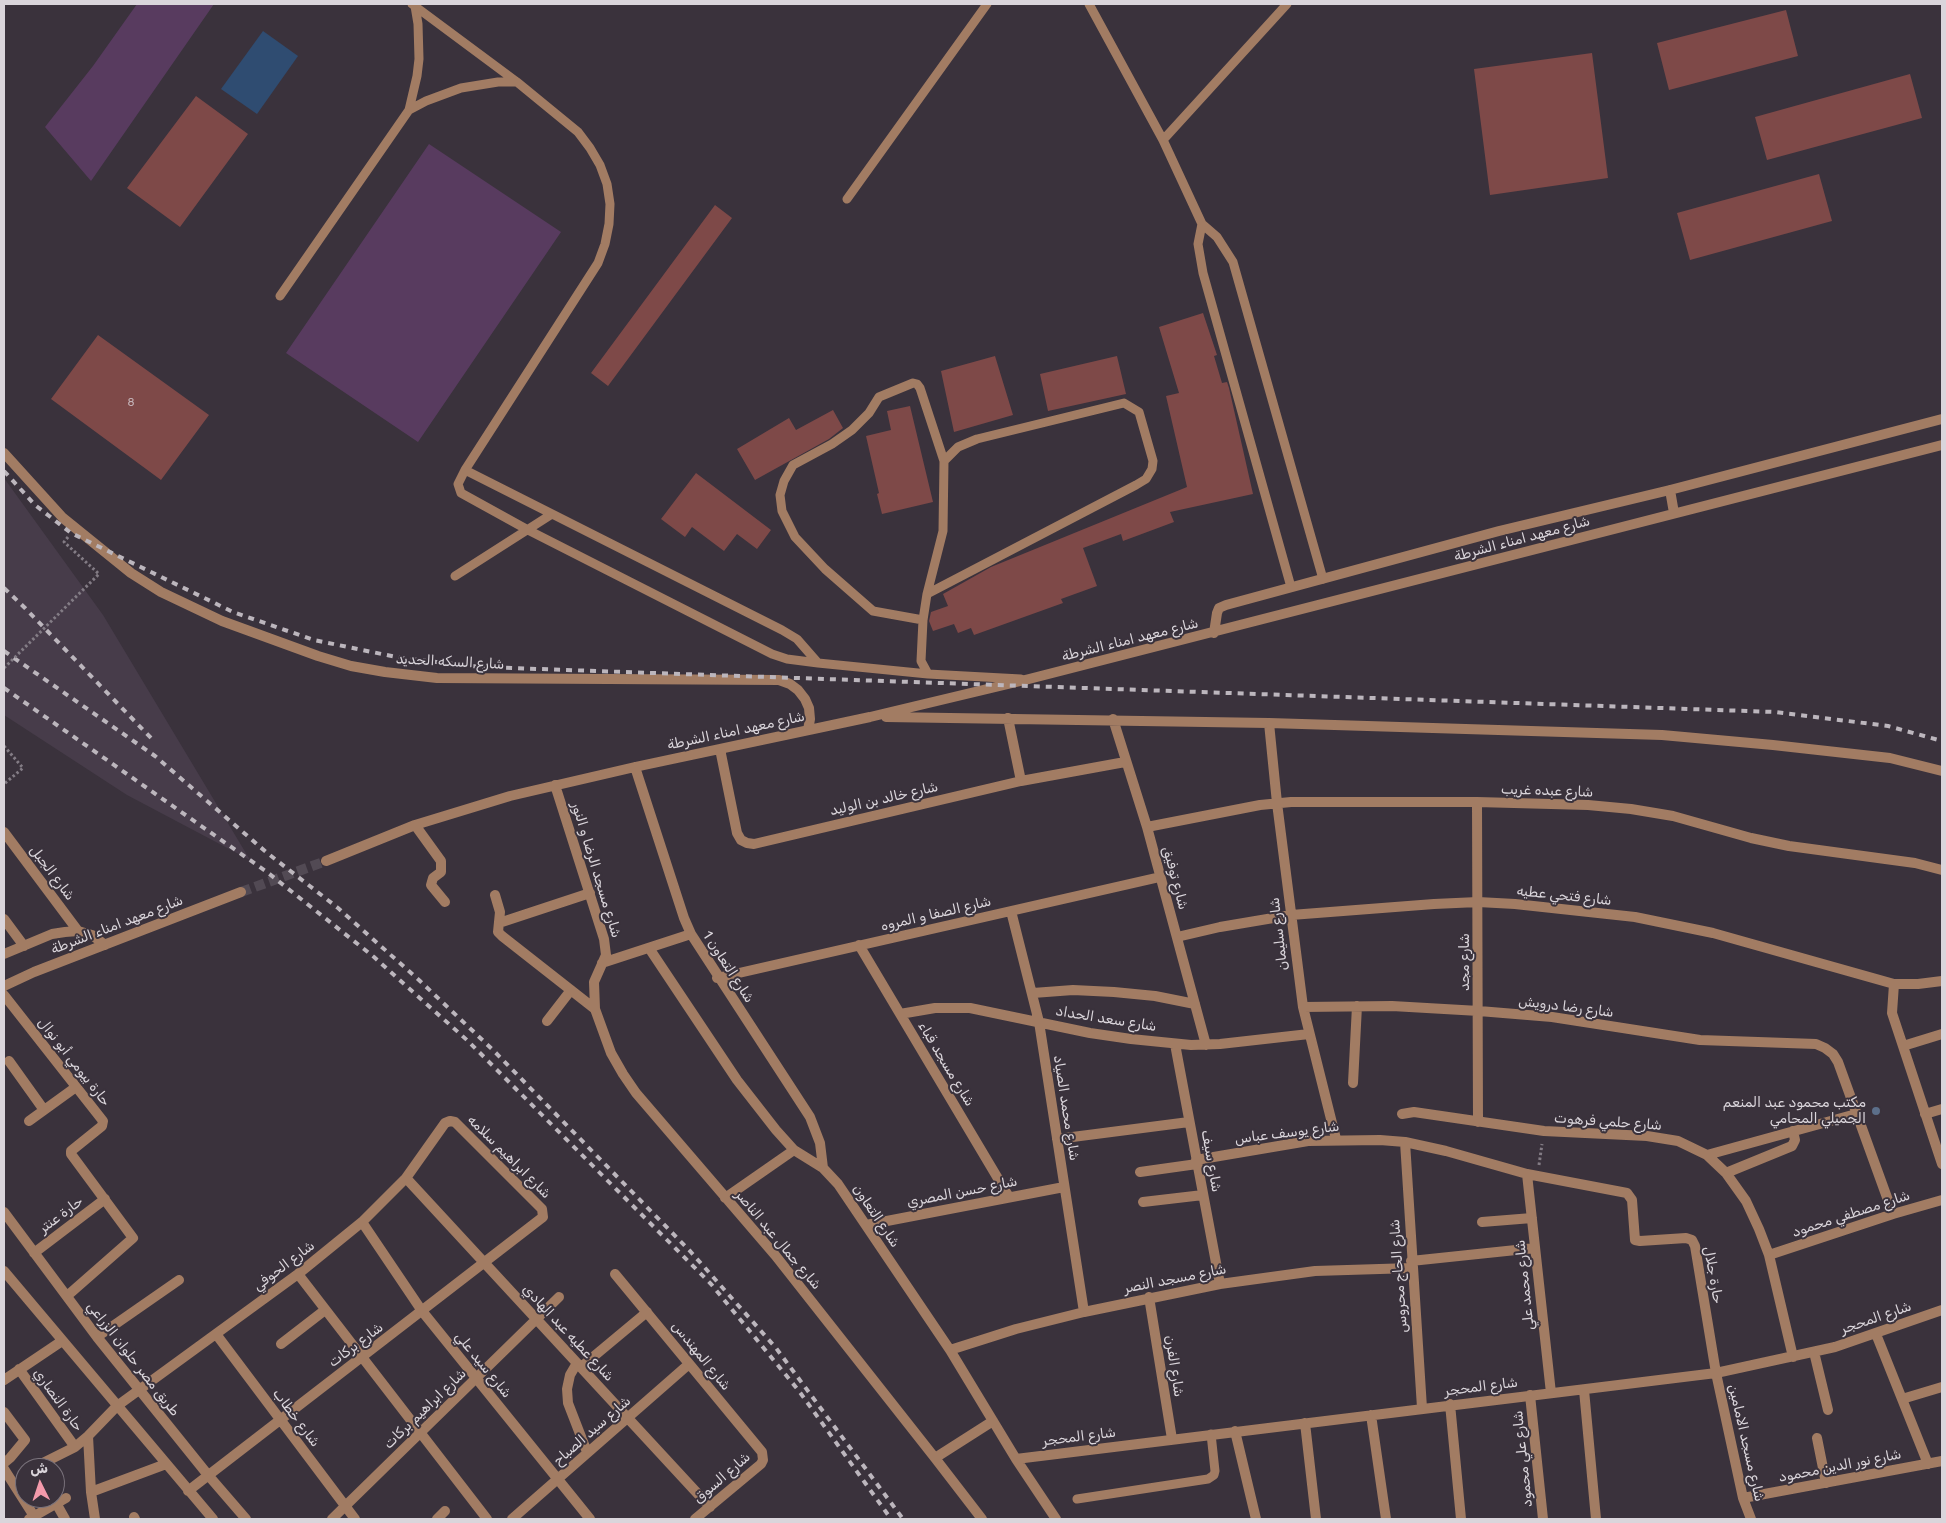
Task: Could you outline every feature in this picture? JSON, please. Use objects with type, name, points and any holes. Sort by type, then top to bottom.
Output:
[{"type":"street","points":[[1214,633],[1215,618],[1219,608],[1226,605],[1499,531],[1670,490],[1942,419]]},
{"type":"street","name":"شارع معهد امناء الشرطة","points":[[326,861],[415,825],[462,810],[555,785],[870,717],[1029,679],[1942,445]]},
{"type":"street","name":"شارع السكه الحديد","points":[[4,453],[63,518],[131,573],[161,592],[222,621],[318,656],[351,666],[437,678],[779,680],[790,684],[805,699],[809,708],[808,730]]},
{"type":"street","points":[[1670,490],[1674,513]]},
{"type":"street","points":[[870,717],[1269,722],[1662,735],[1890,758],[1942,770]]},
{"type":"street","points":[[1008,718],[1021,781]]},
{"type":"street","name":"شارع توفيق","points":[[1113,719],[1147,827],[1206,1045]]},
{"type":"street","name":"شارع سليمان","points":[[1269,722],[1277,803],[1303,1007],[1336,1139]]},
{"type":"street","name":"شارع خالد بن الوليد","points":[[720,749],[737,833],[741,840],[754,844],[1021,781],[1125,762]]},
{"type":"street","name":"شارع التعاون 1","points":[[635,767],[681,910],[691,934],[717,978],[810,1117],[820,1143],[822,1168]]},
{"type":"street","name":"شارع مسجد الرضا و النور","points":[[555,785],[606,947],[606,955],[602,963]]},
{"type":"street","name":"شارع عبده غريب","points":[[1147,827],[1240,808],[1277,803],[1477,802],[1588,805],[1631,809],[1673,816],[1714,826],[1751,838],[1789,846],[1915,863],[1942,870]]},
{"type":"street","name":"شارع مجد","points":[[1477,802],[1478,1122]]},
{"type":"street","points":[[415,825],[441,862],[441,872],[433,878],[431,884],[445,902]]},
{"type":"street","name":"شارع الجبل","points":[[4,832],[78,931]]},
{"type":"street","name":"شارع الصفا و المروه","points":[[717,978],[1160,877]]},
{"type":"street","name":"شارع معهد امناء الشرطة","points":[[4,986],[34,972],[241,892]]},
{"type":"street","points":[[499,923],[590,893]]},
{"type":"street","points":[[495,895],[500,912],[498,932],[595,1009]]},
{"type":"street","name":"شارع فتحي عطيه","points":[[1177,937],[1220,927],[1291,915],[1386,906],[1478,902],[1557,908],[1645,919],[1713,933],[1894,984],[1942,981]]},
{"type":"street","name":"شارع محمد الصياد","points":[[1012,911],[1039,1022],[1084,1312]]},
{"type":"street","points":[[4,920],[24,946]]},
{"type":"street","points":[[4,954],[52,934],[78,931],[92,935],[105,945]]},
{"type":"street","points":[[602,963],[691,934]]},
{"type":"street","name":"شارع مسجد قباء","points":[[860,945],[1009,1197]]},
{"type":"street","name":"شارع التعاون","points":[[649,948],[738,1080],[776,1130],[794,1150],[822,1168],[838,1184],[950,1350],[1056,1519]]},
{"type":"street","name":"شارع جمال عبد الناصر","points":[[602,963],[594,982],[595,1009],[611,1053],[636,1094],[775,1255],[982,1519]]},
{"type":"street","points":[[1894,984],[1892,1013],[1942,1164]]},
{"type":"street","points":[[548,1021],[572,990]]},
{"type":"street","points":[[1033,993],[1073,990],[1114,992],[1155,996],[1195,1004]]},
{"type":"street","name":"حارة بيومي أبو نوال","points":[[4,995],[104,1123],[71,1151],[71,1154],[132,1235],[132,1239],[67,1296]]},
{"type":"street","points":[[1353,1083],[1357,1006]]},
{"type":"street","name":"شارع رضا درويش","points":[[1303,1007],[1357,1006],[1479,1011],[1552,1017],[1700,1040],[1816,1044],[1833,1054],[1838,1062],[1856,1114]]},
{"type":"street","name":"شارع سعد الحداد","points":[[900,1014],[952,1007],[970,1008],[1115,1037],[1175,1044],[1206,1045],[1309,1034]]},
{"type":"street","points":[[1903,1046],[1942,1034]]},
{"type":"street","name":"شارع سيف","points":[[1175,1044],[1220,1284]]},
{"type":"street","points":[[9,1061],[44,1110]]},
{"type":"street","points":[[29,1121],[76,1087]]},
{"type":"street","points":[[1926,1114],[1942,1109]]},
{"type":"street","name":"شارع حلمي فرهوت","points":[[1402,1114],[1414,1112],[1544,1131],[1647,1136],[1678,1141],[1707,1156],[1726,1173],[1746,1201],[1768,1255],[1793,1357]]},
{"type":"street","points":[[1707,1156],[1856,1114],[1894,1214]]},
{"type":"street","name":"شارع ابراهيم سلامه","points":[[445,1123],[455,1122],[542,1209],[543,1217],[540,1221]]},
{"type":"street","points":[[1057,1139],[1189,1122]]},
{"type":"street","name":"شارع الحوفي","points":[[52,1458],[88,1436],[117,1406],[298,1274],[362,1222],[406,1178],[445,1123]]},
{"type":"street","points":[[1726,1173],[1792,1146],[1795,1143],[1793,1131]]},
{"type":"street","name":"شارع يوسف عباس","points":[[1140,1172],[1285,1144],[1336,1139],[1405,1142],[1446,1150],[1527,1174]]},
{"type":"street","name":"شارع الحاج محروس","points":[[1405,1142],[1422,1408]]},
{"type":"street","points":[[725,1198],[794,1150]]},
{"type":"street","name":"شارع محمد علي","points":[[1527,1174],[1551,1393]]},
{"type":"street","name":"حارة جلال","points":[[1527,1174],[1627,1193],[1632,1200],[1633,1238],[1637,1241],[1683,1238],[1692,1240],[1695,1246],[1716,1373]]},
{"type":"street","name":"شارع عطيه عبد الهادي","points":[[406,1178],[710,1507]]},
{"type":"street","name":"شارع حسن المصري","points":[[866,1225],[1064,1187]]},
{"type":"street","points":[[1143,1202],[1203,1194]]},
{"type":"street","name":"حارة عنتر","points":[[34,1253],[105,1199]]},
{"type":"street","name":"شارع مصطفي محمود","points":[[1768,1255],[1942,1200]]},
{"type":"street","name":"طريق مصر حلوان الزراعي","points":[[4,1212],[97,1337],[208,1475],[246,1519]]},
{"type":"street","points":[[1482,1222],[1532,1218]]},
{"type":"street","name":"شارع بركات","points":[[188,1490],[540,1221]]},
{"type":"street","name":"شارع سيد علي","points":[[362,1222],[422,1311],[590,1519]]},
{"type":"street","name":"شارع مسجد النصر","points":[[950,1350],[1016,1329],[1084,1312],[1149,1297],[1220,1284],[1315,1271],[1412,1264],[1535,1248]]},
{"type":"street","points":[[4,1271],[213,1519]]},
{"type":"street","points":[[298,1274],[487,1519]]},
{"type":"street","name":"شارع المهندس","points":[[615,1274],[762,1452],[763,1456]]},
{"type":"street","points":[[97,1337],[179,1280]]},
{"type":"street","name":"شارع ابراهيم بركات","points":[[332,1519],[559,1297]]},
{"type":"street","name":"شارع الفرن","points":[[1149,1297],[1172,1439]]},
{"type":"street","points":[[281,1344],[325,1310]]},
{"type":"street","name":"شارع المحجر","points":[[1016,1458],[1716,1373],[1814,1352],[1876,1334],[1942,1310]]},
{"type":"street","points":[[588,1452],[568,1403],[567,1389],[570,1375],[579,1365],[647,1312]]},
{"type":"street","name":"شارع خطاب","points":[[216,1334],[355,1519]]},
{"type":"street","points":[[1876,1334],[1928,1464]]},
{"type":"street","points":[[4,1380],[62,1340]]},
{"type":"street","points":[[1814,1352],[1828,1410]]},
{"type":"street","name":"شارع سيد الصباح","points":[[512,1519],[689,1364]]},
{"type":"street","name":"حارة النصاري","points":[[19,1369],[74,1446]]},
{"type":"street","name":"شارع مسجد الامامين","points":[[1716,1373],[1743,1498],[1751,1519]]},
{"type":"street","points":[[1902,1399],[1942,1387]]},
{"type":"street","points":[[1584,1390],[1596,1519]]},
{"type":"street","name":"شارع علي محمود","points":[[1530,1395],[1543,1519]]},
{"type":"street","points":[[1450,1404],[1461,1519]]},
{"type":"street","points":[[4,1412],[25,1440],[4,1464]]},
{"type":"street","points":[[1371,1415],[1386,1519]]},
{"type":"street","points":[[935,1458],[993,1421]]},
{"type":"street","points":[[1305,1422],[1316,1519]]},
{"type":"street","points":[[1235,1431],[1256,1519]]},
{"type":"street","points":[[88,1436],[94,1518]]},
{"type":"street","points":[[1816,1438],[1826,1483]]},
{"type":"street","name":"شارع السوق","points":[[695,1519],[761,1464],[763,1456]]},
{"type":"street","name":"شارع نور الدين محمود","points":[[1743,1498],[1942,1461]]},
{"type":"street","points":[[91,1492],[166,1464]]},
{"type":"street","points":[[4,1470],[31,1517],[47,1508]]},
{"type":"street","points":[[59,1508],[65,1519]]},
{"type":"street","points":[[437,1519],[446,1511]]},
{"type":"lane","points":[[847,199],[987,4]]},
{"type":"lane","points":[[1089,4],[1163,140],[1202,224],[1217,237],[1233,262],[1323,579]]},
{"type":"lane","points":[[1163,140],[1287,4]]},
{"type":"lane","points":[[414,5],[517,82],[573,128],[590,148],[600,165],[607,184],[610,204],[605,244],[598,263],[465,470],[458,484],[461,493],[528,530],[772,654],[788,659],[818,663],[928,674],[1029,679]]},
{"type":"lane","points":[[280,296],[409,110],[419,59],[419,41],[414,5]]},
{"type":"lane","points":[[409,110],[426,101],[461,88],[498,82],[517,82]]},
{"type":"lane","points":[[1202,224],[1198,244],[1203,273],[1291,587]]},
{"type":"lane","points":[[923,620],[873,611],[825,569],[795,537],[782,511],[780,495],[784,481],[793,466],[832,444],[852,430],[868,413],[878,397],[913,383],[917,384],[920,388],[944,461],[943,531],[927,594],[923,620],[920,661],[928,674]]},
{"type":"lane","points":[[927,594],[1136,485],[1152,470],[1153,461],[1139,412],[1124,403],[977,439],[958,447],[944,461]]},
{"type":"lane","points":[[465,470],[782,630],[797,640],[818,663]]},
{"type":"lane","points":[[455,576],[552,514]]},
{"type":"lane","points":[[1077,1499],[1208,1479],[1214,1475],[1215,1471],[1212,1434]]},
{"type":"path","points":[[4,668],[99,574],[64,542]]},
{"type":"path","points":[[4,746],[23,768],[4,784]]},
{"type":"path","points":[[1527,1174],[1528,1168],[1536,1167],[1540,1164],[1544,1131]]},
{"type":"shaded area","points":[[137,4],[214,4],[91,181],[45,127],[93,66]]},
{"type":"shaded area","points":[[429,144],[561,232],[418,442],[286,353]]},
{"type":"shaded area","points":[[4,478],[103,615],[250,860],[127,795],[4,715]]},
{"type":"water","points":[[263,31],[298,56],[257,114],[221,89]]},
{"type":"building","points":[[1786,10],[1798,56],[1669,90],[1657,43]]},
{"type":"building","points":[[1592,53],[1608,178],[1490,195],[1474,69]]},
{"type":"building","points":[[1910,74],[1922,118],[1767,160],[1755,117]]},
{"type":"building","points":[[196,96],[248,134],[180,227],[127,188]]},
{"type":"building","points":[[1819,174],[1832,221],[1690,260],[1677,213]]},
{"type":"building","points":[[715,205],[732,218],[608,386],[591,373]]},
{"type":"building","points":[[1203,313],[1217,355],[1214,356],[1222,383],[1227,382],[1229,388],[1253,494],[1170,512],[1174,522],[1123,541],[1121,534],[1083,548],[1097,586],[1061,599],[1063,603],[974,635],[971,628],[958,633],[954,624],[933,631],[929,621],[931,612],[948,606],[943,594],[991,567],[1187,487],[1166,396],[1179,393],[1159,327]]},
{"type":"building","points":[[98,335],[209,415],[161,480],[51,399]]},
{"type":"building","points":[[995,356],[1013,415],[954,432],[941,371]]},
{"type":"building","points":[[1117,356],[1126,394],[1048,411],[1040,374]]},
{"type":"building","points":[[910,406],[933,502],[882,514],[866,436],[891,430],[887,411]]},
{"type":"building","points":[[833,410],[843,428],[829,439],[755,480],[737,449],[789,418],[796,430]]},
{"type":"building","points":[[696,473],[771,530],[757,549],[737,534],[724,551],[692,527],[685,537],[661,519]]},
{"type":"tunnel","points":[[241,892],[326,861]]},
{"type":"railway","points":[[4,471],[35,505],[71,533],[233,612],[314,640],[401,658],[481,667],[1775,712],[1888,726],[1942,741]]},
{"type":"railway","points":[[4,588],[151,738]]},
{"type":"railway","points":[[4,651],[155,756],[266,852],[338,908],[420,981],[494,1051],[690,1251],[776,1348],[903,1519]]},
{"type":"railway","points":[[4,688],[267,872],[374,957],[468,1041],[711,1284],[799,1391],[891,1519]]},
{"type":"place","name":"مكتب محمود عبد المنعم الجميلي المحامي","points":[[1876,1111]]}]
